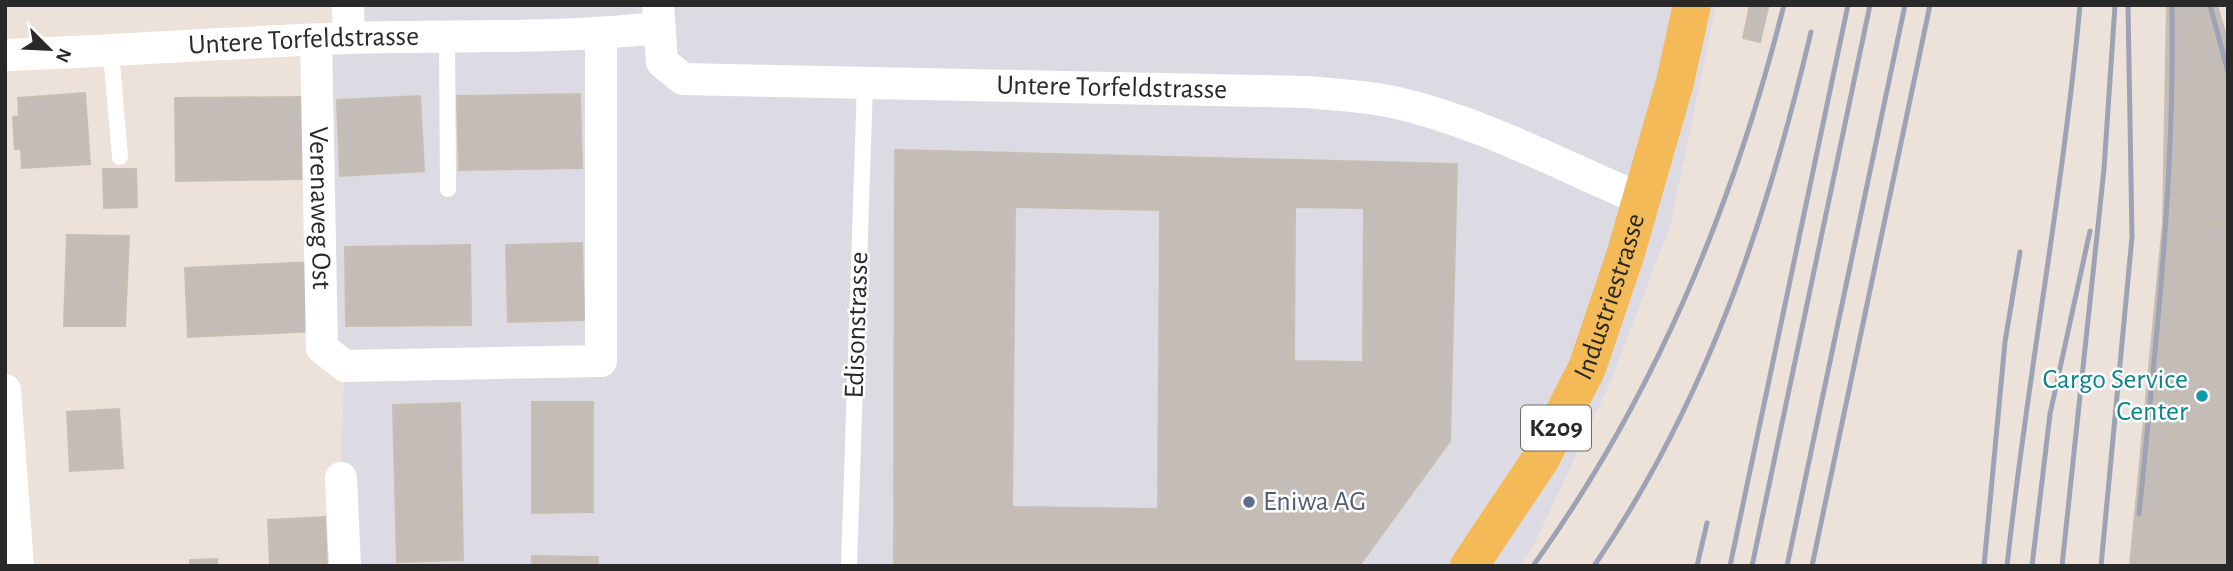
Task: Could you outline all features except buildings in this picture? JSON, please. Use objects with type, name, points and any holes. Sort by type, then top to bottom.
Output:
[{"type":"main road","name":"Industriestrasse","points":[[1469,566],[1540,460],[1587,368],[1604,324],[1675,82],[1692,5]]},
{"type":"street","points":[[348,5],[349,38]]},
{"type":"street","name":"Untere Torfeldstrasse","points":[[5,55],[111,53],[349,38],[601,34],[658,16],[662,62],[683,79],[1308,92],[1360,97],[1394,103],[1473,128],[1641,199]]},
{"type":"street","name":"Verenaweg Ost","points":[[316,40],[322,348],[345,366],[601,361],[601,34]]},
{"type":"street","points":[[5,390],[18,566]]},
{"type":"street","points":[[341,478],[345,566]]},
{"type":"lane","points":[[447,37],[448,189]]},
{"type":"lane","points":[[111,53],[120,157]]},
{"type":"lane","name":"Edisonstrasse","points":[[849,566],[865,83]]},
{"type":"shaded area","points":[[347,5],[1716,5],[1671,223],[1611,381],[1533,547],[1519,566],[345,566],[341,478],[344,373],[322,348],[316,40],[349,38]]},
{"type":"railway","points":[[1533,566],[1617,435],[1685,298],[1740,154],[1784,5]]},
{"type":"railway","points":[[1730,566],[1848,5]]},
{"type":"railway","points":[[1752,566],[1870,5]]},
{"type":"railway","points":[[1787,566],[1905,5]]},
{"type":"railway","points":[[1812,566],[1930,5]]},
{"type":"railway","points":[[2007,566],[2024,425],[2064,146],[2080,5]]},
{"type":"railway","points":[[2062,566],[2104,169],[2115,5]]},
{"type":"railway","points":[[2101,566],[2132,237],[2128,5]]},
{"type":"railway","points":[[2139,514],[2158,323],[2167,196],[2172,5]]},
{"type":"railway","points":[[2210,5],[2228,72]]},
{"type":"railway","points":[[1594,566],[1634,504],[1669,440],[1728,309],[1774,173],[1811,32]]},
{"type":"railway","points":[[2032,566],[2050,414],[2090,231]]},
{"type":"railway","points":[[1984,566],[2005,342],[2020,252]]},
{"type":"railway","points":[[1697,566],[1707,523]]},
{"type":"place","name":"Cargo Service Center","points":[[2202,396]]},
{"type":"place","name":"Eniwa AG","points":[[1249,502]]}]
